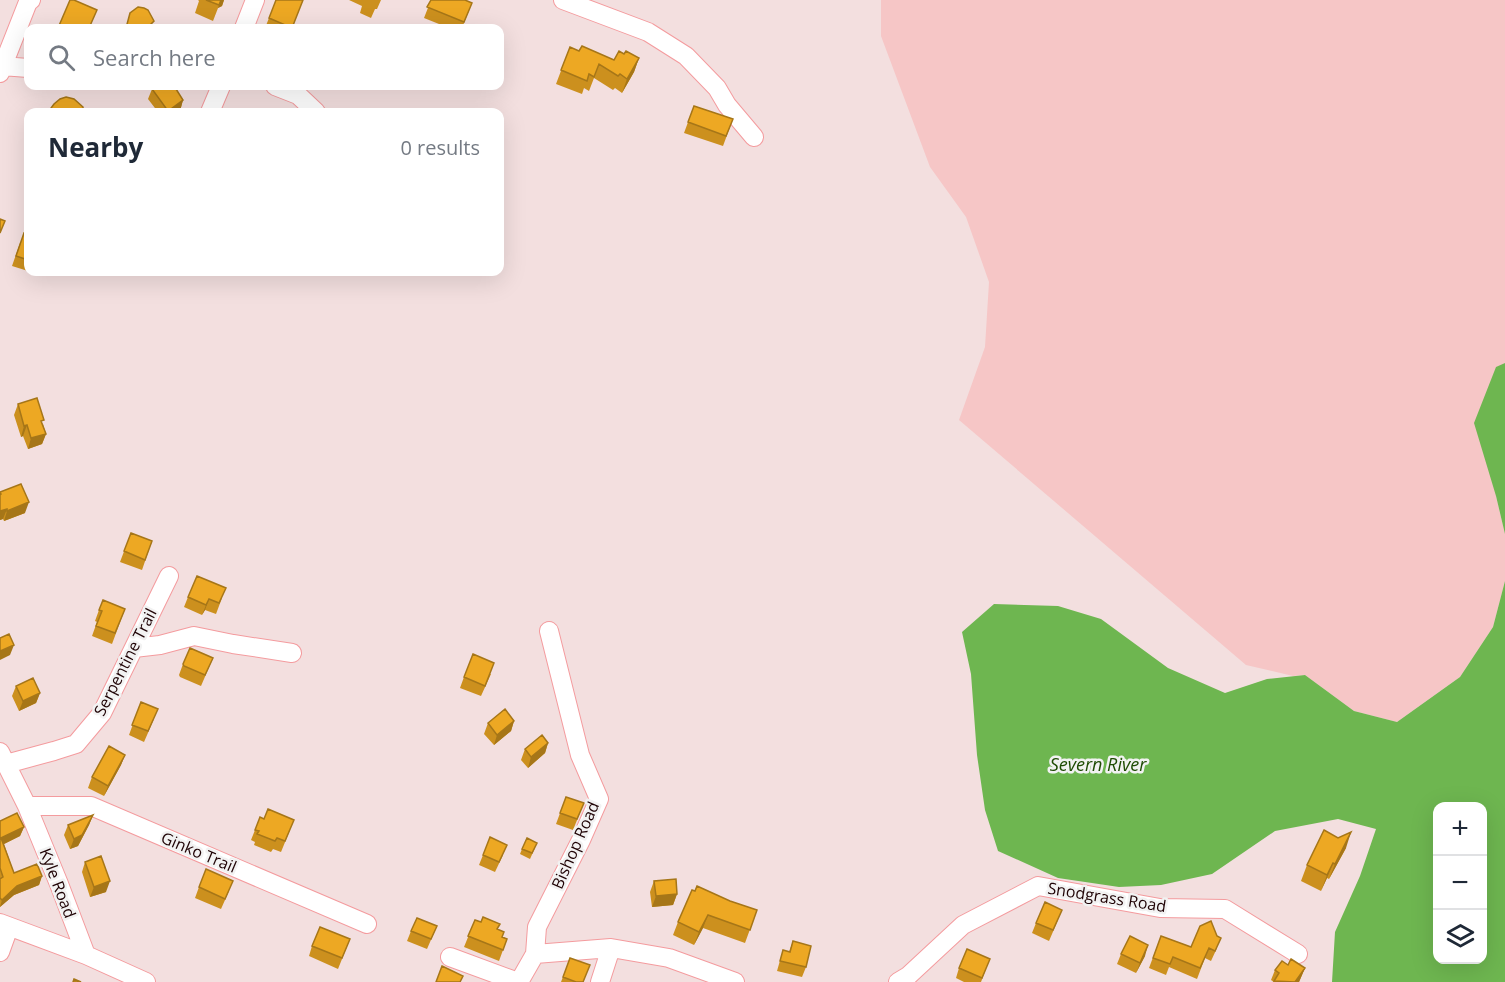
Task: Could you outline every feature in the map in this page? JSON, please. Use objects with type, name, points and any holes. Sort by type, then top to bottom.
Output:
[{"type":"street","points":[[24,68],[1,69],[28,2],[31,0]]},
{"type":"street","points":[[246,24],[255,0]]},
{"type":"street","points":[[563,0],[648,32],[686,56],[717,88],[754,137]]},
{"type":"street","points":[[212,108],[219,90]]},
{"type":"street","points":[[285,90],[298,95],[312,108]]},
{"type":"street","name":"Serpentine Trail","points":[[3,758],[54,751],[76,744],[102,713],[169,576]]},
{"type":"street","name":"Bishop Road","points":[[535,954],[537,927],[599,799],[580,755],[549,631]]},
{"type":"street","points":[[134,648],[160,645],[194,636],[292,653]]},
{"type":"street","name":"Kyle Road","points":[[3,758],[27,806],[86,955]]},
{"type":"street","name":"Ginko Trail","points":[[27,806],[91,806],[367,924]]},
{"type":"street","name":"Snodgrass Road","points":[[898,982],[908,976],[963,925],[1038,886],[1160,908],[1225,909],[1298,954]]},
{"type":"street","points":[[0,952],[5,925],[86,955],[146,982]]},
{"type":"street","points":[[600,982],[611,948]]},
{"type":"street","points":[[450,957],[518,982],[535,954],[611,948],[669,958],[735,982]]},
{"type":"shaded area","points":[[881,0],[1505,0],[1505,363],[1496,368],[1496,496],[1505,534],[1505,581],[1493,627],[1460,677],[1397,722],[1354,711],[1305,675],[1293,676],[1246,665],[959,420],[985,347],[989,282],[966,217],[930,167],[881,36]]},
{"type":"water","points":[[1505,363],[1505,534],[1474,423],[1496,367]]},
{"type":"water","name":"Severn River","points":[[1505,581],[1505,982],[1332,982],[1335,932],[1360,876],[1376,829],[1338,819],[1275,831],[1212,874],[1161,885],[1119,887],[1058,878],[998,851],[985,810],[977,755],[971,674],[962,632],[994,604],[1058,606],[1101,619],[1168,668],[1225,693],[1267,679],[1305,675],[1354,711],[1397,722],[1460,677],[1493,627]]},
{"type":"building","points":[[70,0],[97,10],[91,24],[60,24]]},
{"type":"building","points":[[206,0],[221,0],[219,5]]},
{"type":"building","points":[[276,0],[303,0],[294,24],[283,24],[269,18]]},
{"type":"building","points":[[431,0],[465,0],[472,3],[464,22],[427,7]]},
{"type":"building","points":[[138,7],[144,8],[148,10],[154,21],[151,24],[127,24],[130,13]]},
{"type":"building","points":[[582,46],[614,60],[619,51],[624,54],[626,51],[639,58],[627,79],[599,64],[594,77],[589,74],[587,81],[561,70],[570,47],[579,51]]},
{"type":"building","points":[[153,90],[177,90],[183,100],[172,108],[166,108]]},
{"type":"building","points":[[66,97],[74,99],[83,108],[51,108],[60,99]]},
{"type":"building","points":[[694,106],[733,119],[726,136],[688,122]]},
{"type":"building","points":[[0,219],[5,221],[0,233]]},
{"type":"building","points":[[24,233],[24,259],[16,256]]},
{"type":"building","points":[[37,398],[46,434],[31,438],[27,425],[24,426],[18,404]]},
{"type":"building","points":[[21,484],[29,502],[7,511],[7,509],[0,511],[0,492]]},
{"type":"building","points":[[131,533],[152,541],[145,560],[124,551]]},
{"type":"building","points":[[197,576],[226,588],[219,603],[209,599],[206,605],[188,597]]},
{"type":"building","points":[[103,600],[125,609],[115,633],[96,626],[102,611],[99,610]]},
{"type":"building","points":[[9,634],[14,645],[0,651],[0,638]]},
{"type":"building","points":[[190,648],[213,658],[205,675],[184,666]]},
{"type":"building","points":[[473,654],[494,663],[485,686],[464,677]]},
{"type":"building","points":[[33,678],[40,693],[23,701],[16,686]]},
{"type":"building","points":[[141,702],[158,709],[148,731],[132,725]]},
{"type":"building","points":[[505,709],[514,721],[497,735],[488,723]]},
{"type":"building","points":[[542,735],[548,743],[531,757],[525,749]]},
{"type":"building","points":[[109,746],[125,755],[108,786],[92,777]]},
{"type":"building","points":[[566,797],[584,803],[577,819],[560,813]]},
{"type":"building","points":[[268,809],[294,820],[285,841],[277,838],[275,841],[257,834],[259,831],[255,830],[260,817],[264,819]]},
{"type":"building","points":[[17,813],[24,827],[1,838],[14,873],[37,864],[42,876],[17,886],[2,900],[0,898],[0,879],[3,877],[0,868],[0,821]]},
{"type":"building","points":[[93,815],[82,835],[74,839],[68,825]]},
{"type":"building","points":[[1324,830],[1338,838],[1351,832],[1327,875],[1307,865]]},
{"type":"building","points":[[490,837],[507,845],[499,862],[483,855]]},
{"type":"building","points":[[527,838],[537,843],[532,853],[522,849]]},
{"type":"building","points":[[101,856],[110,881],[94,887],[85,862]]},
{"type":"building","points":[[206,869],[233,881],[225,899],[199,887]]},
{"type":"building","points":[[676,879],[677,894],[656,896],[654,881]]},
{"type":"building","points":[[697,886],[757,910],[750,930],[708,915],[699,932],[678,922],[692,890],[695,891]]},
{"type":"building","points":[[1045,902],[1062,910],[1053,930],[1036,923]]},
{"type":"building","points":[[483,917],[500,924],[497,929],[504,932],[502,937],[507,939],[503,950],[468,936],[475,920],[481,922]]},
{"type":"building","points":[[417,918],[437,926],[431,939],[411,931]]},
{"type":"building","points":[[1211,921],[1217,936],[1221,938],[1215,951],[1209,948],[1200,968],[1173,957],[1170,964],[1153,958],[1161,936],[1191,947],[1200,926]]},
{"type":"building","points":[[320,927],[350,939],[342,958],[312,946]]},
{"type":"building","points":[[1130,936],[1148,945],[1140,963],[1121,954]]},
{"type":"building","points":[[793,941],[811,946],[806,967],[780,961],[783,950],[790,952]]},
{"type":"building","points":[[967,949],[990,959],[982,978],[959,968]]},
{"type":"building","points":[[570,958],[590,965],[583,982],[563,977]]},
{"type":"building","points":[[1291,959],[1305,968],[1295,982],[1274,981],[1279,973],[1275,970],[1282,961],[1288,965]]},
{"type":"building","points":[[442,966],[463,976],[460,982],[436,982]]}]
